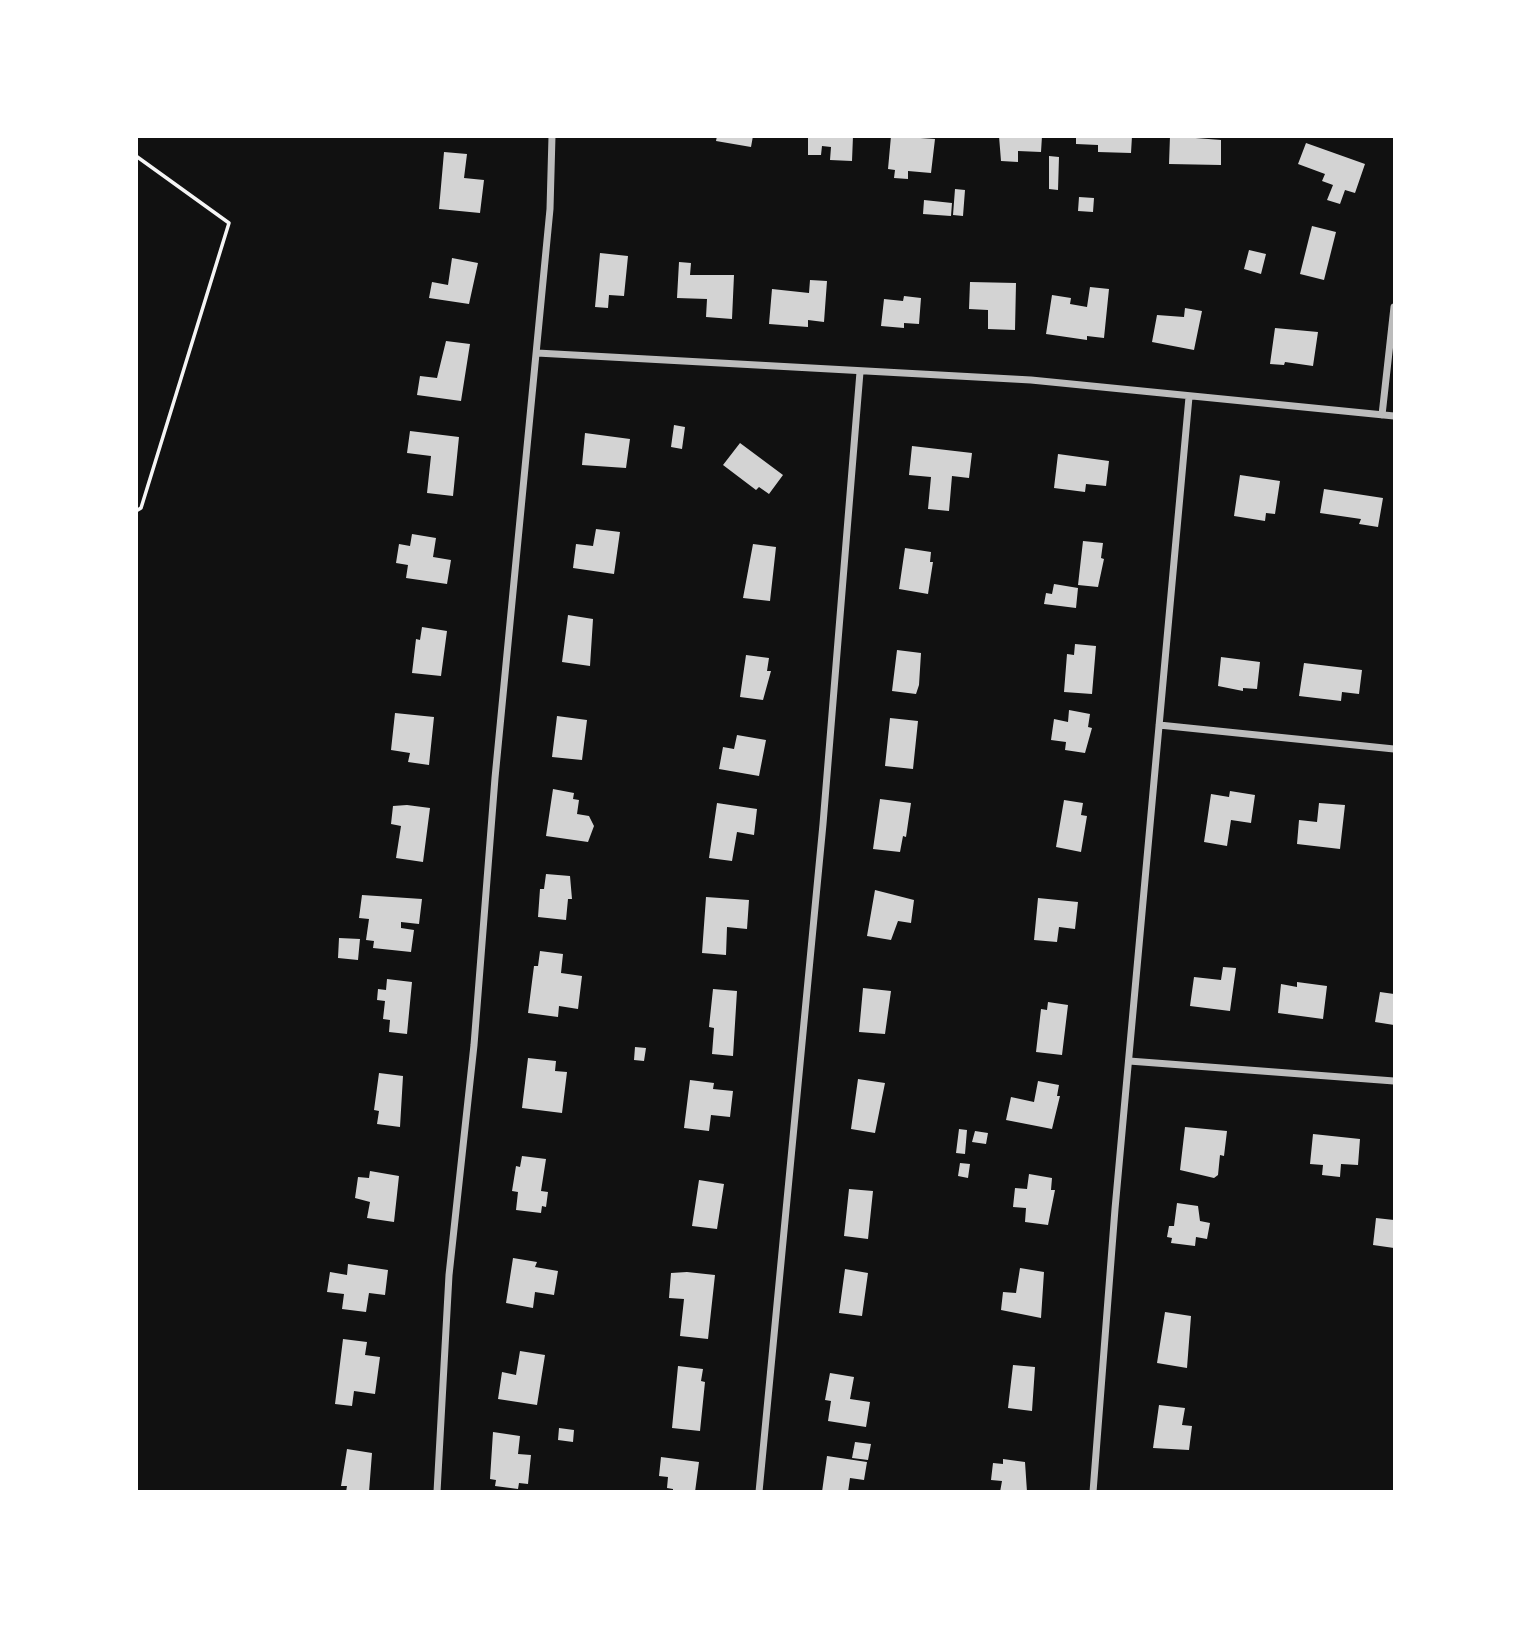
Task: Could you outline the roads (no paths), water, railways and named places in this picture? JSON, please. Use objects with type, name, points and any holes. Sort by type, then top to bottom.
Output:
[{"type":"street","points":[[437,1492],[449,1275],[474,1045],[495,778],[537,353],[550,209],[552,136]]},
{"type":"street","points":[[1382,415],[1395,307]]},
{"type":"street","points":[[537,353],[1031,380],[1395,416]]},
{"type":"street","points":[[759,1492],[823,824],[860,372]]},
{"type":"street","points":[[1093,1492],[1189,397]]},
{"type":"street","points":[[1159,725],[1395,749]]},
{"type":"street","points":[[1129,1061],[1395,1081]]}]
